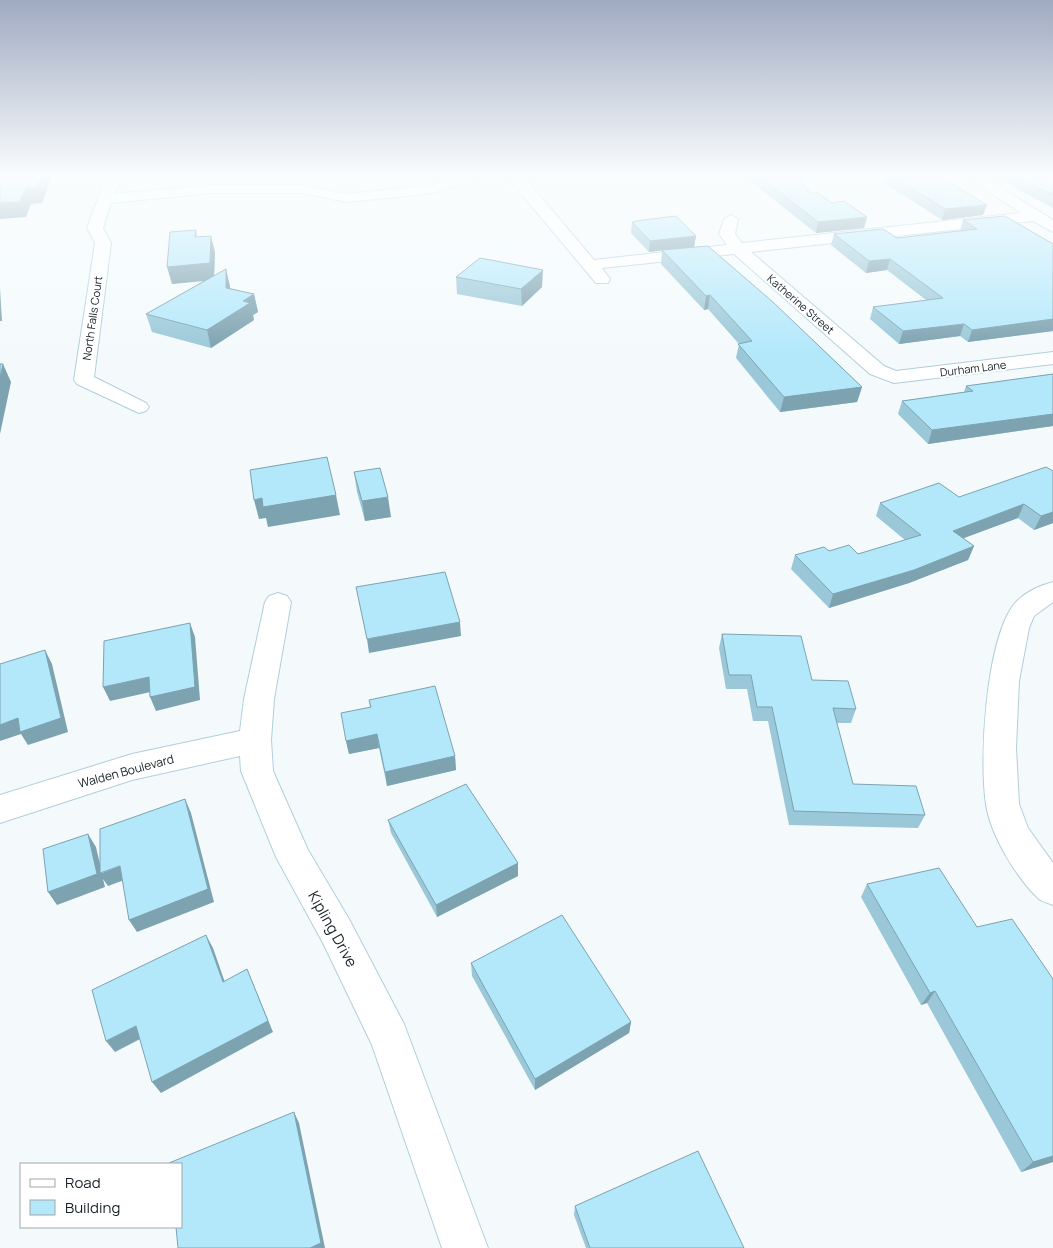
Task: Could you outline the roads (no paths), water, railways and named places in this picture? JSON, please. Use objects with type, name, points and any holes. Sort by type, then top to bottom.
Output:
[{"type":"street","name":"North Falls Court","points":[[98,235],[102,243],[84,380],[139,408]]},
{"type":"street","points":[[564,235],[603,280]]},
{"type":"street","name":"Katherine Street","points":[[728,235],[738,249],[877,370],[894,377]]},
{"type":"street","points":[[589,265],[861,235]]},
{"type":"street","name":"Durham Lane","points":[[894,377],[1053,358]]},
{"type":"street","points":[[1053,591],[1045,594],[1021,613],[1010,648],[1005,686],[999,777],[1005,818],[1027,857],[1053,889]]},
{"type":"street","name":"Kipling Drive","points":[[278,602],[259,699],[255,740],[257,771],[276,812],[293,857],[336,931],[390,1038],[465,1248]]},
{"type":"street","name":"Walden Boulevard","points":[[0,809],[132,767],[255,740]]}]
